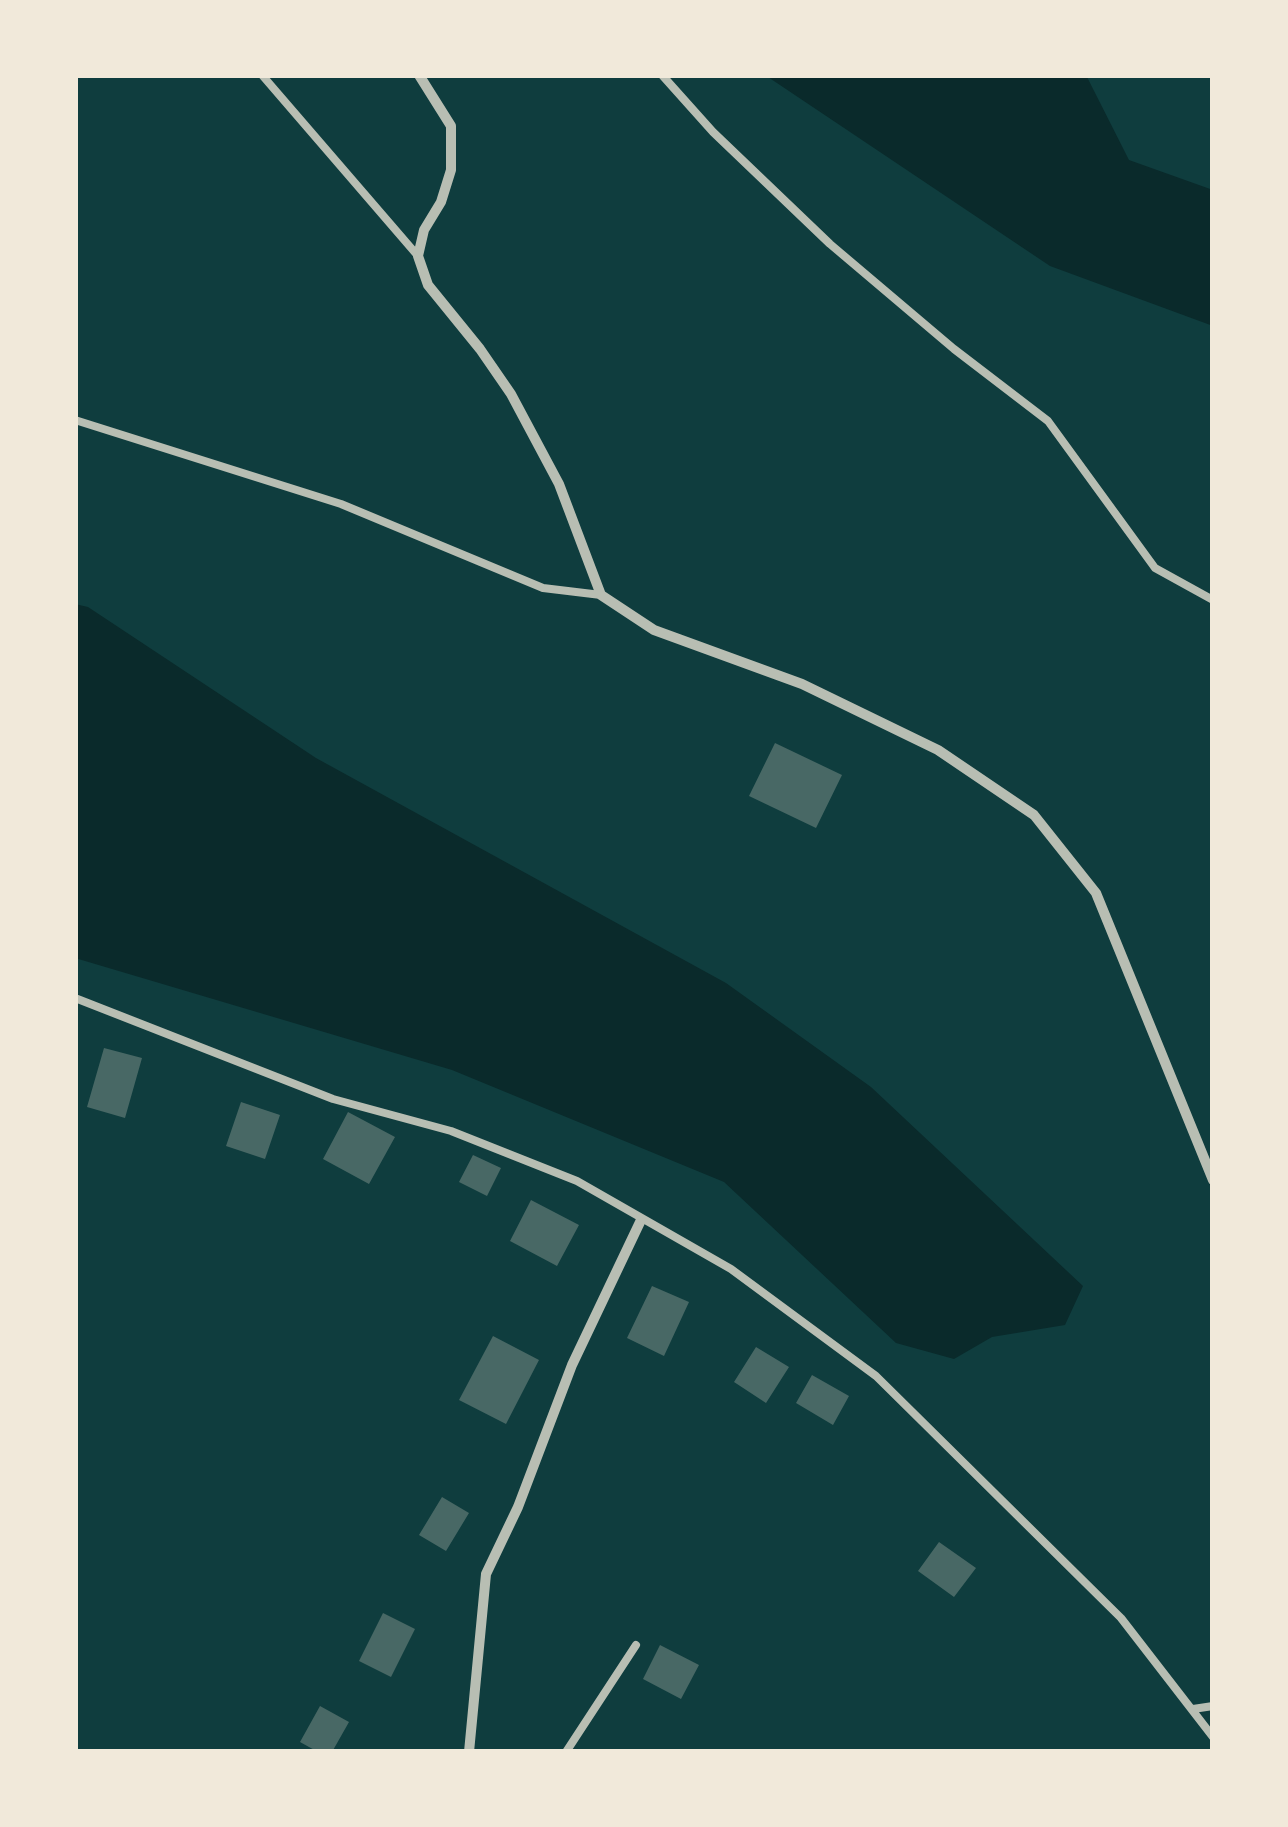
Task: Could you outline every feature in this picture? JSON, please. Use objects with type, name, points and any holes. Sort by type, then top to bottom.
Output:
[{"type":"street","points":[[419,75],[452,126],[452,170],[441,202],[424,230],[418,256],[428,285],[511,394],[559,484],[601,594],[654,630],[802,684],[938,750],[1034,814],[1096,893],[1213,1180]]},
{"type":"street","points":[[469,1752],[486,1574],[518,1507],[572,1365],[640,1220]]},
{"type":"lane","points":[[262,75],[418,256]]},
{"type":"lane","points":[[662,75],[713,132],[830,244],[954,349],[1048,421],[1155,568],[1213,600]]},
{"type":"lane","points":[[75,420],[341,504],[543,588],[601,594]]},
{"type":"lane","points":[[75,998],[333,1099],[469,1138],[577,1181],[732,1269],[876,1376],[1121,1618],[1213,1737]]},
{"type":"lane","points":[[566,1752],[636,1644]]},
{"type":"lane","points":[[1193,1709],[1213,1706]]},
{"type":"water","points":[[765,75],[1086,75],[1129,160],[1213,190],[1213,326],[1050,266]]},
{"type":"water","points":[[75,604],[88,607],[316,758],[726,983],[871,1087],[1083,1286],[1065,1325],[992,1337],[954,1359],[896,1343],[724,1182],[452,1070],[75,958]]},
{"type":"building","points":[[775,743],[842,775],[816,828],[749,796]]},
{"type":"building","points":[[104,1048],[142,1058],[125,1118],[87,1107]]},
{"type":"building","points":[[241,1102],[280,1115],[265,1159],[226,1146]]},
{"type":"building","points":[[348,1112],[395,1137],[369,1184],[323,1159]]},
{"type":"building","points":[[473,1155],[501,1168],[487,1196],[459,1182]]},
{"type":"building","points":[[531,1200],[579,1225],[557,1266],[510,1241]]},
{"type":"building","points":[[652,1286],[689,1302],[664,1356],[627,1338]]},
{"type":"building","points":[[493,1336],[539,1360],[506,1424],[459,1400]]},
{"type":"building","points":[[756,1347],[789,1367],[766,1403],[734,1382]]},
{"type":"building","points":[[812,1375],[849,1396],[833,1425],[796,1403]]},
{"type":"building","points":[[442,1497],[469,1513],[446,1551],[419,1535]]},
{"type":"building","points":[[939,1542],[976,1568],[954,1597],[918,1571]]},
{"type":"building","points":[[383,1613],[415,1629],[391,1677],[359,1661]]},
{"type":"building","points":[[660,1645],[699,1665],[681,1699],[643,1679]]},
{"type":"building","points":[[320,1706],[349,1722],[332,1752],[318,1752],[300,1742]]}]
